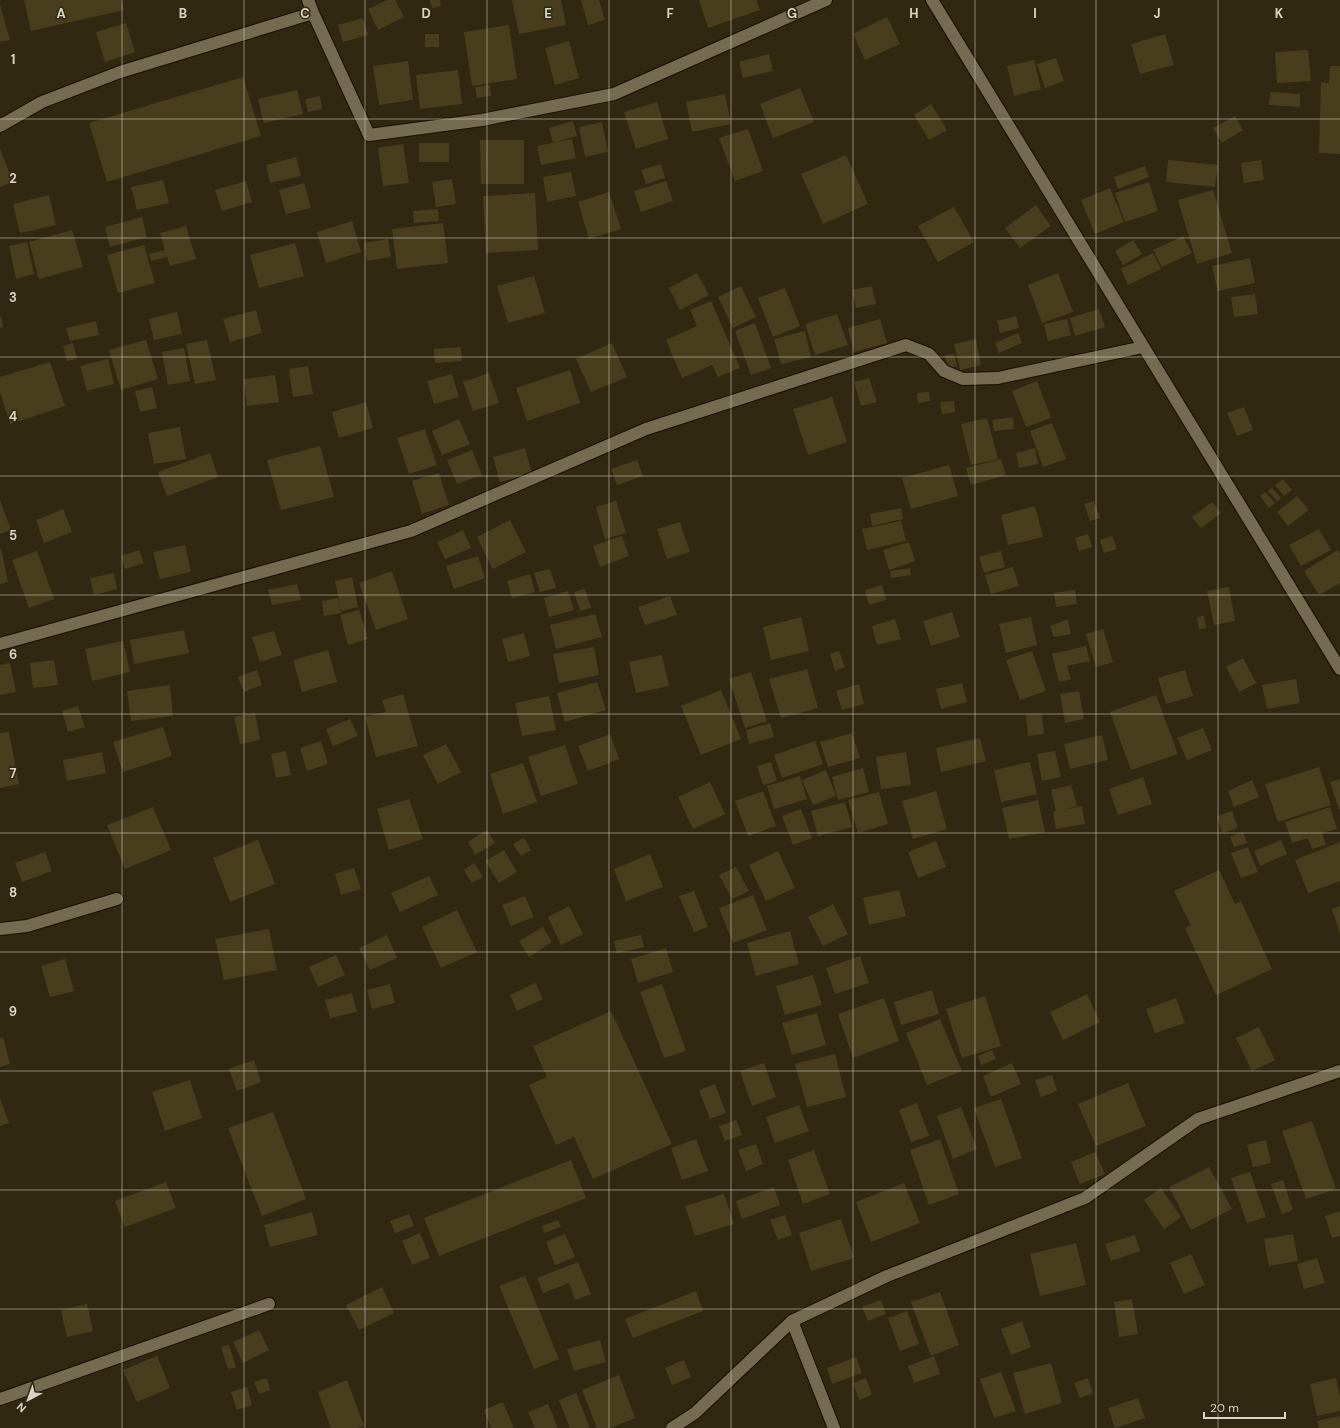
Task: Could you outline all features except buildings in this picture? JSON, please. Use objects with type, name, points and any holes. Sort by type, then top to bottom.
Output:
[{"type":"street","points":[[308,0],[369,135],[482,120],[614,94],[826,0]]},
{"type":"street","points":[[932,0],[1340,669]]},
{"type":"street","points":[[0,126],[42,102],[120,72],[313,13]]},
{"type":"street","points":[[0,644],[411,531],[646,429],[906,345],[930,354],[944,371],[963,379],[998,378],[1143,347]]},
{"type":"street","points":[[0,929],[27,926],[117,899]]},
{"type":"street","points":[[672,1428],[695,1413],[792,1321],[887,1276],[1085,1198],[1198,1118],[1340,1071]]},
{"type":"street","points":[[0,1399],[269,1304]]},
{"type":"street","points":[[792,1321],[834,1428]]}]
